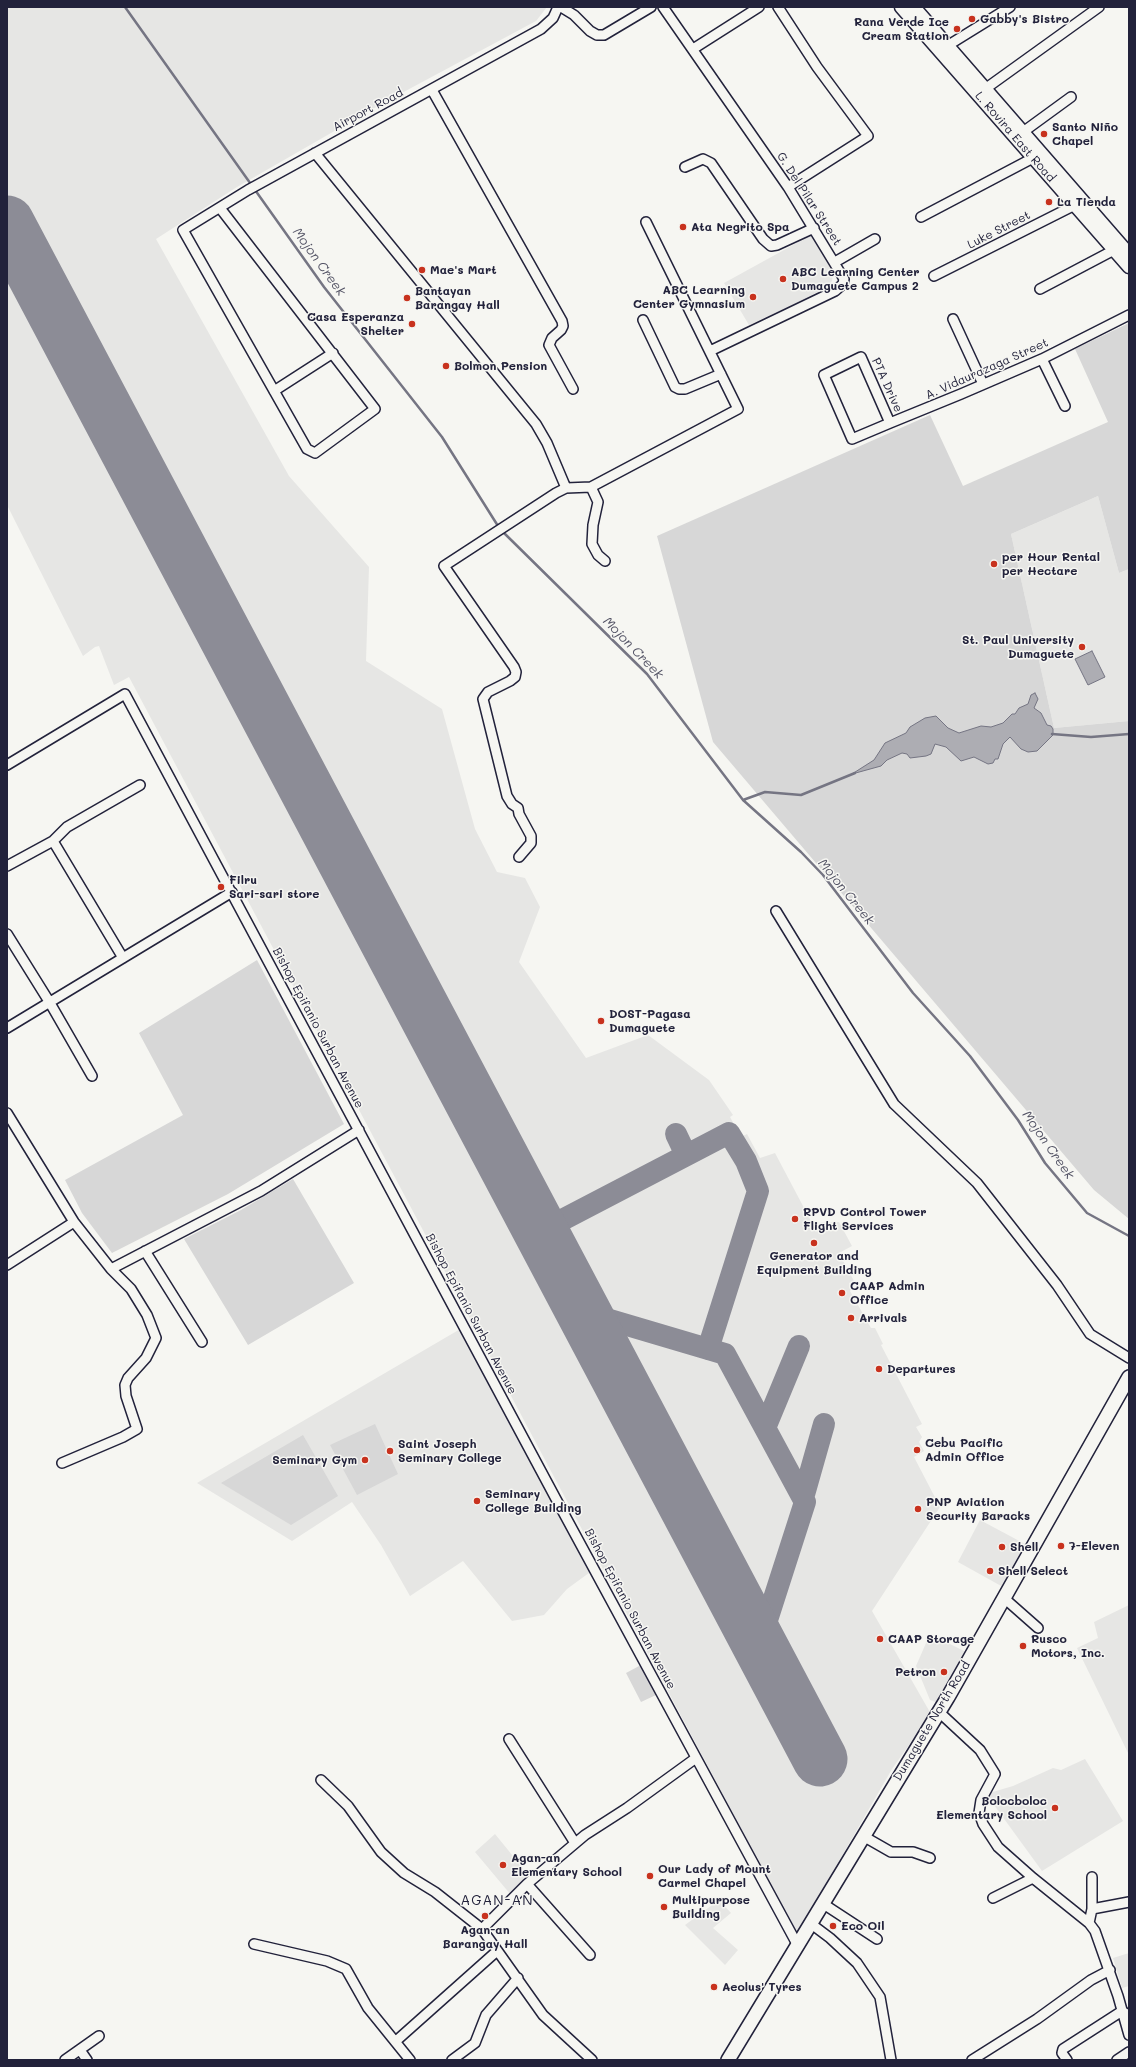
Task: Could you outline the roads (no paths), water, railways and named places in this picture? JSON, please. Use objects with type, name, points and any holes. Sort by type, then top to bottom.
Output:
[{"type":"highway","name":"Dumaguete North Road","points":[[728,2060],[939,1712],[1129,1377]]},
{"type":"main road","name":"L. Rovira East Road","points":[[901,7],[964,73],[1028,145],[1095,222],[1114,250],[1129,267]]},
{"type":"main road","name":"L. Rovira East Road","points":[[914,7],[947,46],[964,73],[984,89],[1023,132],[1033,158],[1074,205],[1095,222],[1129,254]]},
{"type":"street","points":[[559,7],[574,15],[590,31],[597,35],[604,35],[651,7]]},
{"type":"street","name":"Airport Road","points":[[274,391],[183,230],[248,190],[315,152],[432,90],[541,29],[553,18],[559,7]]},
{"type":"street","name":"G. Del Pilar Street","points":[[663,7],[788,187],[844,279],[840,288],[710,351]]},
{"type":"street","points":[[692,49],[759,7]]},
{"type":"street","points":[[778,7],[817,67],[868,136],[788,187]]},
{"type":"street","points":[[947,46],[1010,7]]},
{"type":"street","points":[[984,89],[1099,7]]},
{"type":"street","points":[[432,90],[562,321],[563,326],[561,330],[552,338],[549,345],[573,389]]},
{"type":"street","points":[[1023,132],[1071,97]]},
{"type":"street","points":[[315,152],[536,424],[547,443],[566,488]]},
{"type":"street","points":[[921,217],[1033,158]]},
{"type":"street","points":[[686,167],[703,159],[711,163],[763,238],[771,246],[777,245],[814,228]]},
{"type":"street","name":"Luke Street","points":[[934,276],[1074,205]]},
{"type":"street","points":[[220,208],[333,353],[375,409],[315,453],[307,449],[274,391],[333,353]]},
{"type":"street","points":[[519,857],[531,843],[532,836],[518,814],[518,808],[512,804],[507,796],[483,699],[488,692],[514,678],[516,672],[444,566],[550,496],[566,488],[591,487],[738,409],[646,222]]},
{"type":"street","points":[[835,262],[875,239]]},
{"type":"street","points":[[1040,289],[1114,250]]},
{"type":"street","name":"A. Vidaurazaga Street","points":[[852,439],[1042,359],[1129,315]]},
{"type":"street","points":[[953,319],[983,384]]},
{"type":"street","points":[[643,320],[675,387],[684,389],[721,374]]},
{"type":"street","name":"PTA Drive","points":[[852,439],[824,375],[861,357],[890,423]]},
{"type":"street","points":[[1042,359],[1065,406]]},
{"type":"street","points":[[591,487],[598,502],[593,524],[592,544],[598,555],[605,561]]},
{"type":"street","name":"Bishop Epifanio Surban Avenue","points":[[7,765],[125,694],[797,1944]]},
{"type":"street","points":[[7,866],[53,841],[67,827],[140,785]]},
{"type":"street","points":[[53,841],[122,958]]},
{"type":"street","points":[[7,1028],[232,892]]},
{"type":"street","points":[[776,911],[894,1104],[977,1183],[1057,1285],[1090,1334],[1129,1358]]},
{"type":"street","points":[[7,934],[50,1002],[92,1076]]},
{"type":"street","points":[[7,1113],[74,1222],[111,1270],[131,1289],[147,1315],[156,1338],[146,1358],[128,1378],[125,1386],[126,1396],[137,1428],[123,1437],[62,1463]]},
{"type":"street","points":[[111,1270],[261,1190],[359,1130]]},
{"type":"street","points":[[7,1265],[74,1222]]},
{"type":"street","points":[[146,1251],[202,1342]]},
{"type":"street","points":[[1004,1598],[1038,1628]]},
{"type":"street","points":[[939,1712],[980,1750],[995,1774],[981,1800],[979,1813],[983,1824],[998,1847],[1032,1878],[1089,1923],[1095,1931],[1126,2013],[1129,2035]]},
{"type":"street","points":[[510,1739],[575,1843]]},
{"type":"street","points":[[482,1929],[527,1884],[575,1843],[696,1758]]},
{"type":"street","points":[[321,1780],[348,1806],[381,1852],[404,1873],[435,1892],[482,1929],[544,2015],[592,2060]]},
{"type":"street","points":[[863,1836],[891,1852],[913,1852],[930,1858]]},
{"type":"street","points":[[1089,1923],[1092,1909],[1092,1877]]},
{"type":"street","points":[[993,1898],[1032,1878]]},
{"type":"street","points":[[527,1884],[590,1955]]},
{"type":"street","points":[[1092,1909],[1129,1902]]},
{"type":"street","points":[[822,1903],[877,1939]]},
{"type":"street","points":[[810,1923],[830,1938],[857,1963],[880,1997],[891,2060]]},
{"type":"street","points":[[254,1944],[327,1961],[346,1969],[368,2008],[410,2060]]},
{"type":"street","points":[[396,2042],[497,1951]]},
{"type":"street","points":[[972,2060],[1037,2019],[1091,1980],[1110,1970]]},
{"type":"street","points":[[452,2060],[475,2043],[486,2015],[518,1978]]},
{"type":"street","points":[[1066,2060],[1062,2053],[1063,2049],[1126,2013]]},
{"type":"street","points":[[65,2060],[99,2036]]},
{"type":"street","points":[[80,2050],[87,2060]]},
{"type":"street","points":[[1117,2060],[1129,2052]]},
{"type":"waterway","name":"Mojon Creek","points":[[125,7],[324,287],[442,437],[498,526]]},
{"type":"waterway","name":"Mojon Creek","points":[[503,532],[647,674],[743,800],[801,852],[823,875],[913,993],[970,1056],[1018,1120],[1045,1163],[1087,1213],[1129,1236]]},
{"type":"waterway","points":[[1052,734],[1091,737],[1129,734]]},
{"type":"waterway","points":[[743,800],[765,792],[801,795],[855,773]]},
{"type":"place","name":"Gabby's Bistro","points":[[972,19]]},
{"type":"place","name":"Rana Verde Ice Cream Station","points":[[957,29]]},
{"type":"place","name":"Santo Niño Chapel","points":[[1044,134]]},
{"type":"place","name":"La Tienda","points":[[1049,202]]},
{"type":"place","name":"Ata Negrito Spa","points":[[683,227]]},
{"type":"place","name":"Mae's Mart","points":[[422,270]]},
{"type":"place","name":"ABC Learning Center Dumaguete Campus 2","points":[[783,279]]},
{"type":"place","name":"ABC Learning Center Gymnasium","points":[[753,297]]},
{"type":"place","name":"Bantayan Barangay Hall","points":[[407,298]]},
{"type":"place","name":"Casa Esperanza Shelter","points":[[412,324]]},
{"type":"place","name":"Bolmon Pension","points":[[446,366]]},
{"type":"place","name":"per Hour Rental per Hectare","points":[[994,564]]},
{"type":"place","name":"St. Paul University Dumaguete","points":[[1082,647]]},
{"type":"place","name":"Filru Sari-sari store","points":[[221,887]]},
{"type":"place","name":"DOST-Pagasa Dumaguete","points":[[601,1021]]},
{"type":"place","name":"RPVD Control Tower Flight Services","points":[[795,1219]]},
{"type":"place","name":"Generator and Equipment Building","points":[[814,1243]]},
{"type":"place","name":"CAAP Admin Office","points":[[842,1293]]},
{"type":"place","name":"Arrivals","points":[[851,1318]]},
{"type":"place","name":"Departures","points":[[879,1369]]},
{"type":"place","name":"Cebu Pacific Admin Office","points":[[917,1450]]},
{"type":"place","name":"Saint Joseph Seminary College","points":[[390,1451]]},
{"type":"place","name":"Seminary Gym","points":[[365,1460]]},
{"type":"place","name":"Seminary College Building","points":[[477,1501]]},
{"type":"place","name":"PNP Aviation Security Baracks","points":[[918,1509]]},
{"type":"place","name":"7-Eleven","points":[[1061,1546]]},
{"type":"place","name":"Shell","points":[[1002,1547]]},
{"type":"place","name":"Shell Select","points":[[990,1571]]},
{"type":"place","name":"CAAP Storage","points":[[880,1639]]},
{"type":"place","name":"Rusco Motors, Inc.","points":[[1023,1646]]},
{"type":"place","name":"Petron","points":[[944,1672]]},
{"type":"place","name":"Bolocboloc Elementary School","points":[[1055,1808]]},
{"type":"place","name":"Agan-an Elementary School","points":[[503,1865]]},
{"type":"place","name":"Our Lady of Mount Carmel Chapel","points":[[650,1876]]},
{"type":"place","name":"Multipurpose Building","points":[[664,1907]]},
{"type":"place","name":"Agan-an Barangay Hall","points":[[485,1916]]},
{"type":"place","name":"Eco Oil","points":[[833,1926]]},
{"type":"place","name":"Aeolus' Tyres","points":[[714,1987]]},
{"type":"district","name":"AGAN-AN","points":[[497,1901]]}]
